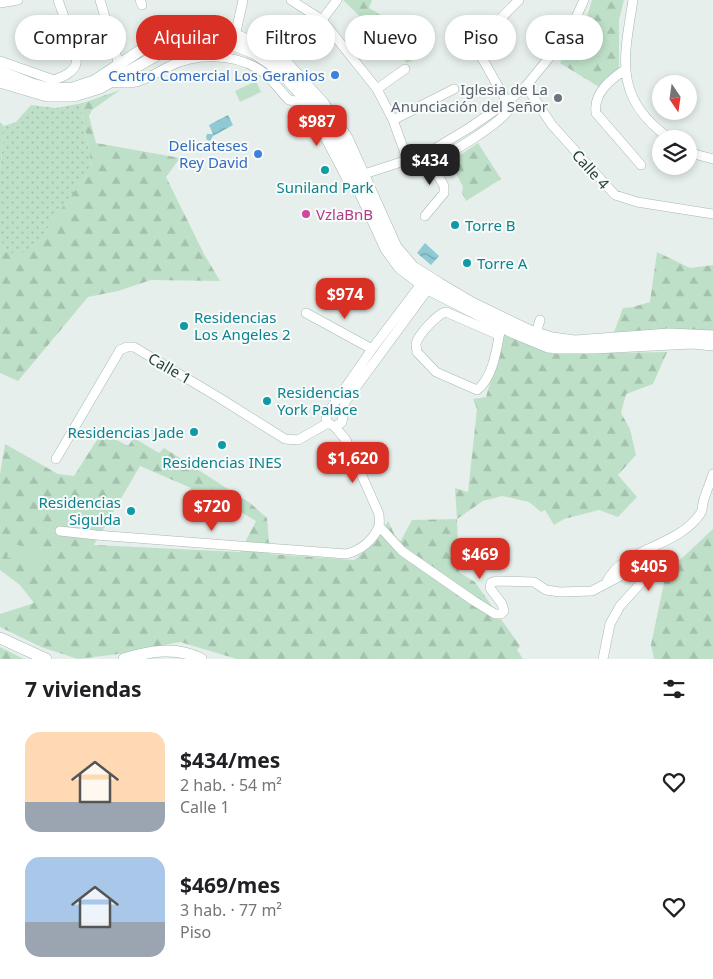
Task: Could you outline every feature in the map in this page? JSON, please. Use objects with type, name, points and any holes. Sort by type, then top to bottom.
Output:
[{"type":"main road","points":[[237,40],[259,44],[276,53],[323,102],[340,126],[355,178]]},
{"type":"main road","points":[[237,42],[278,69],[319,114],[331,131],[355,178],[396,247],[426,283],[500,331],[548,347],[559,348],[692,343],[713,345]]},
{"type":"main road","points":[[0,71],[32,84],[62,90],[85,85],[136,53]]},
{"type":"main road","points":[[0,82],[47,96],[66,97],[88,93],[111,82],[147,60]]},
{"type":"main road","points":[[426,283],[472,302],[536,333],[552,338],[575,341],[669,334],[713,336]]},
{"type":"main road","points":[[0,638],[46,659]]},
{"type":"main road","points":[[124,659],[165,650],[184,652],[201,659]]},
{"type":"street","points":[[0,3],[18,0]]},
{"type":"street","points":[[0,61],[54,80],[67,75],[76,65],[76,54],[58,0]]},
{"type":"street","points":[[100,0],[119,65]]},
{"type":"street","points":[[237,27],[243,0]]},
{"type":"street","points":[[290,0],[314,15]]},
{"type":"street","points":[[326,15],[337,0]]},
{"type":"street","points":[[507,102],[478,51],[491,31],[519,0]]},
{"type":"street","points":[[633,0],[628,32],[627,82],[632,99],[649,122],[659,130]]},
{"type":"street","points":[[355,178],[430,156],[507,102],[526,86],[554,51],[574,22],[582,1]]},
{"type":"street","points":[[335,36],[345,48]]},
{"type":"street","points":[[111,82],[135,83],[180,61],[192,58],[231,59],[259,70],[273,81],[290,100],[310,103]]},
{"type":"street","points":[[354,60],[377,89],[393,120],[408,161]]},
{"type":"street","points":[[377,89],[405,69]]},
{"type":"street","points":[[626,70],[614,78],[596,98],[596,113],[641,165]]},
{"type":"street","name":"Calle 4","points":[[526,86],[565,143],[615,195],[637,202],[713,214]]},
{"type":"street","points":[[393,120],[454,89]]},
{"type":"street","points":[[697,155],[713,159]]},
{"type":"street","points":[[425,216],[444,193],[444,186],[430,156]]},
{"type":"street","points":[[332,425],[342,422],[342,400],[372,349],[426,283]]},
{"type":"street","points":[[60,531],[346,554],[361,548],[368,542],[379,526],[378,508],[346,440],[326,419],[327,414],[342,400],[426,283]]},
{"type":"street","points":[[446,312],[500,331],[488,375],[484,385],[478,390],[436,372],[417,352],[416,343],[440,313],[446,312]]},
{"type":"street","points":[[306,313],[372,349]]},
{"type":"street","points":[[536,333],[540,320]]},
{"type":"street","name":"Calle 1","points":[[56,459],[120,350],[127,347],[134,347],[285,439],[298,440],[332,425]]},
{"type":"street","points":[[606,584],[613,573],[626,561],[674,538],[700,515],[713,474]]},
{"type":"street","points":[[379,526],[402,551],[474,602],[495,614],[501,614],[504,611],[502,604],[490,588],[491,583],[496,581],[534,582],[546,590],[560,592],[592,591],[636,571],[640,576],[640,584],[620,606],[610,624],[604,659]]},
{"type":"green space","points":[[343,0],[372,0],[369,8],[381,15],[358,15]]},
{"type":"green space","points":[[592,0],[624,0],[619,20],[619,68],[599,87],[560,63],[562,60],[603,60],[603,15],[588,15]]},
{"type":"green space","points":[[256,81],[261,92],[240,102],[235,91]]},
{"type":"green space","points":[[120,90],[92,110],[89,116],[96,143],[180,158],[166,177],[204,254],[220,281],[151,280],[118,291],[88,297],[18,381],[0,373],[0,239],[7,253],[30,252],[92,167],[82,114],[83,103]]},
{"type":"green space","points":[[83,103],[82,115],[92,167],[30,253],[7,253],[0,239],[0,172],[4,126],[16,122],[31,105],[56,108]]},
{"type":"green space","points":[[0,122],[4,126],[0,172]]},
{"type":"green space","points":[[478,143],[501,179],[466,201],[462,193],[463,187],[450,162]]},
{"type":"green space","points":[[657,252],[690,268],[713,265],[713,330],[614,332],[623,308],[650,302]]},
{"type":"green space","points":[[504,333],[554,354],[667,352],[653,384],[626,394],[621,413],[630,429],[636,455],[618,475],[637,497],[618,517],[599,510],[564,519],[554,525],[545,510],[541,512],[529,502],[502,496],[483,501],[457,519],[455,488],[468,492],[477,409],[473,399],[486,397]]},
{"type":"green space","points":[[102,432],[128,446],[134,438],[159,453],[164,448],[250,503],[267,518],[270,554],[354,560],[375,543],[388,521],[399,544],[412,520],[457,519],[459,572],[475,582],[520,646],[517,650],[523,659],[237,659],[180,642],[126,653],[78,659],[41,647],[0,627],[0,614],[34,603],[20,585],[0,570],[0,474],[5,444],[58,474],[74,476]],"holes":[[[140,466],[191,488],[186,496],[201,506],[211,494],[256,521],[240,552],[94,545]]]},
{"type":"green space","points":[[713,529],[713,659],[654,659],[651,645],[666,573]]},
{"type":"green space","points":[[12,543],[42,553],[37,567],[7,557]]},
{"type":"green space","points":[[0,647],[24,659],[0,659]]},
{"type":"water","points":[[228,115],[233,125],[213,136],[210,141],[207,140],[207,134],[213,134],[209,125]]},
{"type":"water","points":[[425,243],[439,256],[431,265],[417,253]]},
{"type":"place","name":"Centro Comercial Los Geranios","points":[[335,75]]},
{"type":"place","name":"Iglesia de La Anunciación del Señor","points":[[558,98]]},
{"type":"place","name":"Delicateses Rey David","points":[[258,154]]},
{"type":"place","name":"Suniland Park","points":[[325,170]]},
{"type":"place","name":"VzlaBnB","points":[[306,214]]},
{"type":"place","name":"Torre B","points":[[455,225]]},
{"type":"place","name":"Torre A","points":[[467,263]]},
{"type":"place","name":"Residencias Los Angeles 2","points":[[184,326]]},
{"type":"place","name":"Residencias York Palace","points":[[267,401]]},
{"type":"place","name":"Residencias Jade","points":[[194,432]]},
{"type":"place","name":"Residencias INES","points":[[222,445]]},
{"type":"place","name":"Residencias Sigulda","points":[[131,511]]}]
